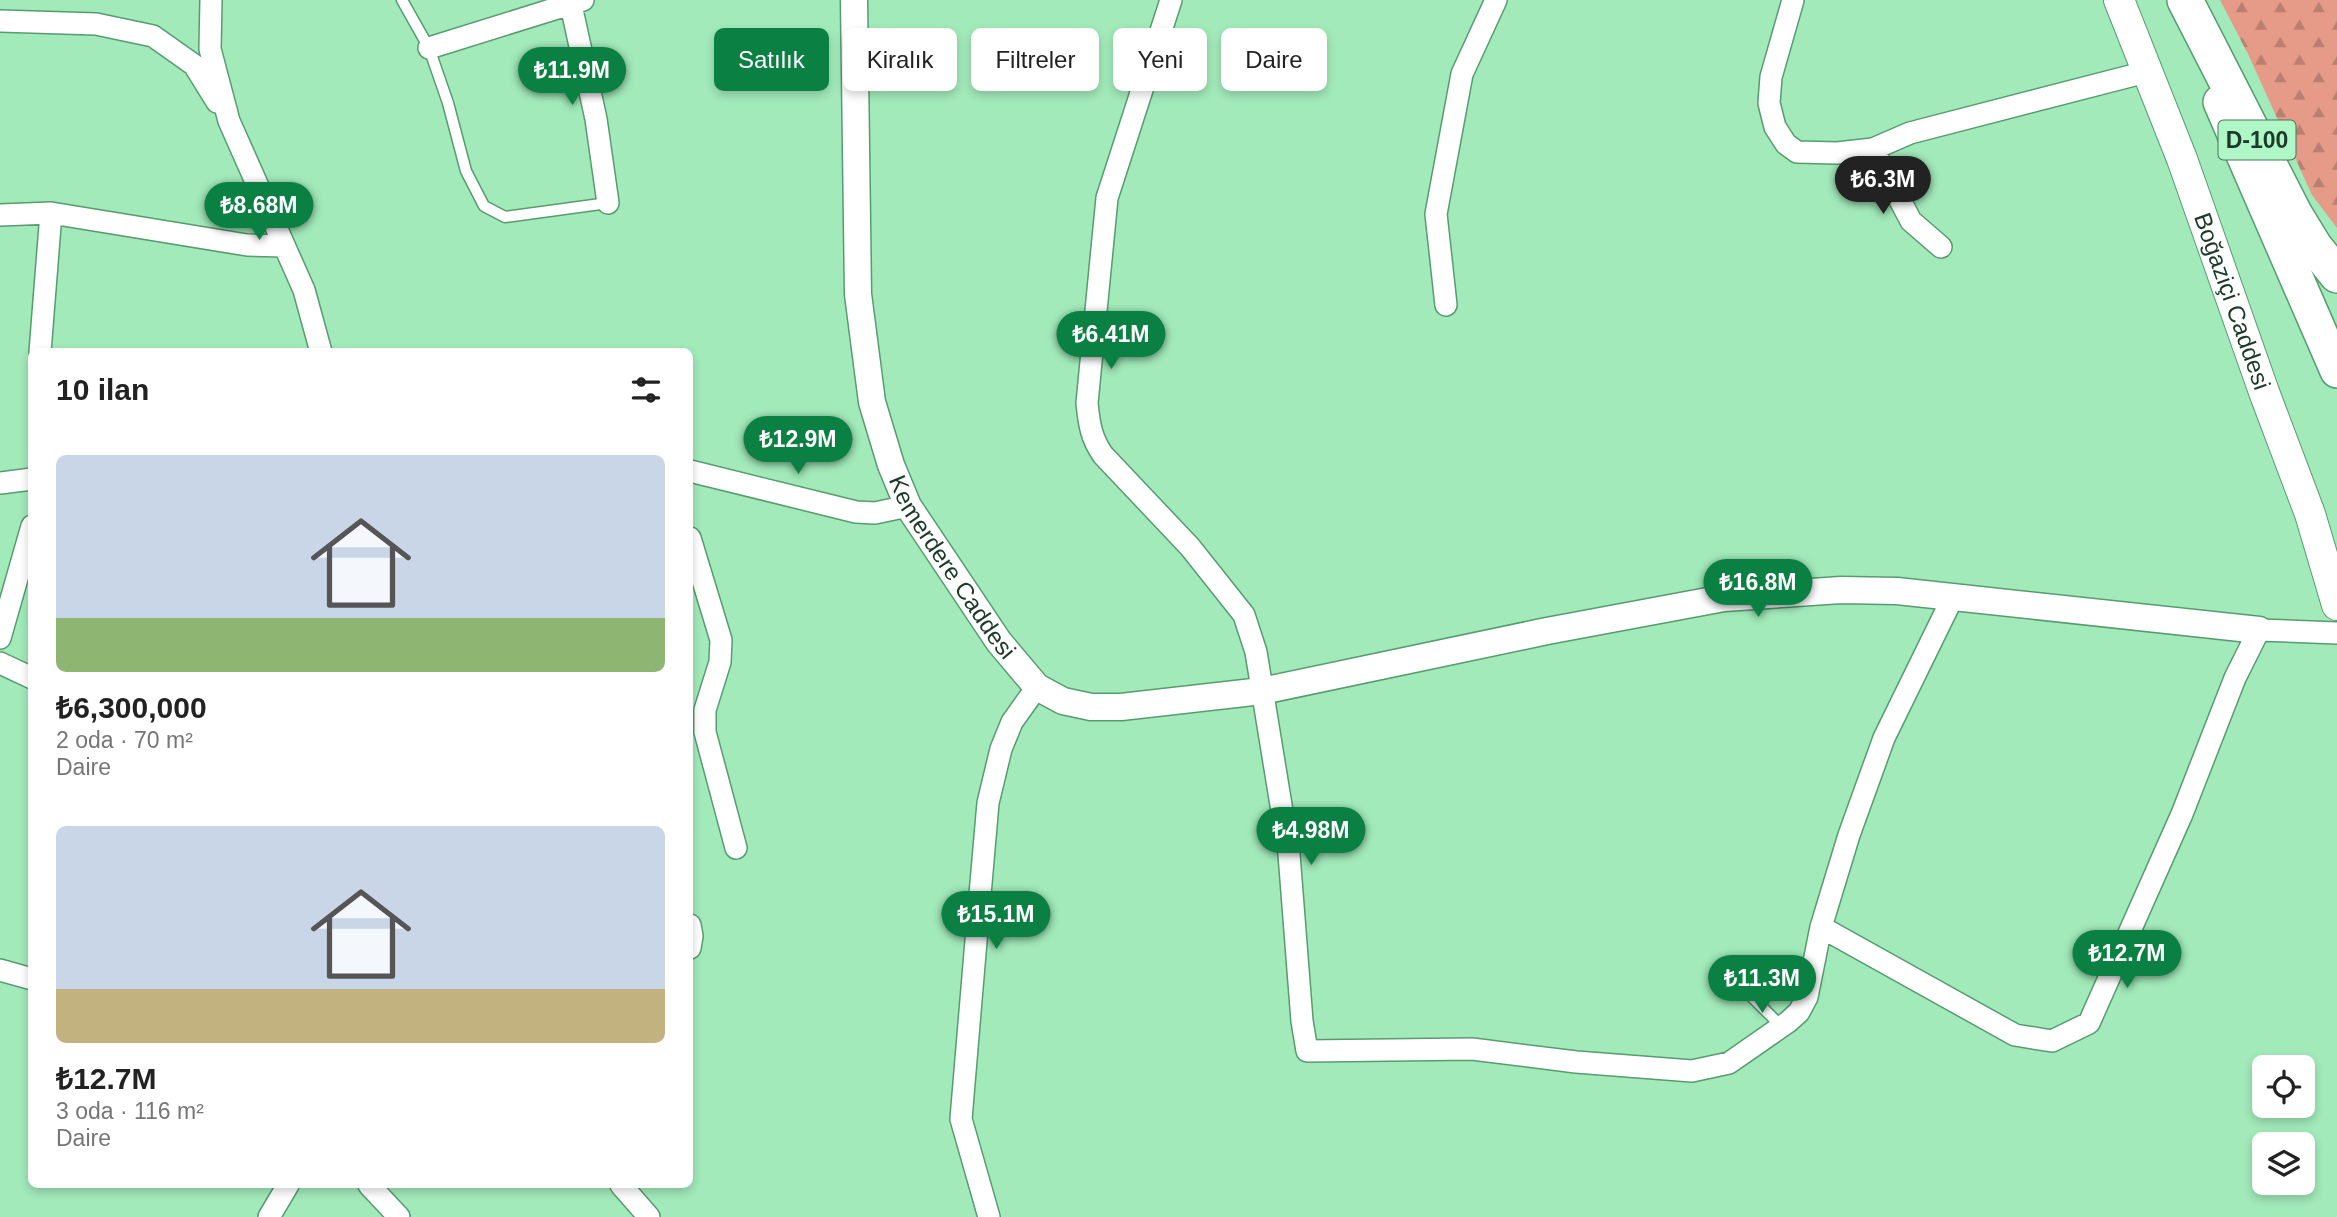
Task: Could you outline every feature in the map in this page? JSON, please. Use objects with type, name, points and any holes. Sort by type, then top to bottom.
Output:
[{"type":"highway","name":"D-100","points":[[2185,0],[2295,215],[2314,246],[2337,275]]},
{"type":"main road","name":"Boğaziçi Caddesi","points":[[2119,0],[2182,159],[2310,514],[2337,605]]},
{"type":"main road","points":[[2175,0],[2337,371]]},
{"type":"street","points":[[211,0],[210,49],[229,121]]},
{"type":"street","name":"Kemerdere Caddesi","points":[[854,0],[859,294],[872,402],[891,465],[908,506],[999,642],[1037,687],[1063,701],[1091,707],[1121,707],[1262,691],[1547,631],[1724,598],[1841,590],[1897,591],[2259,630]]},
{"type":"street","points":[[1171,0],[1107,198],[1087,403],[1088,420],[1094,441],[1103,454],[1190,547],[1244,615],[1256,652],[1289,855],[1302,1021],[1307,1051],[1472,1049],[1576,1062],[1692,1071],[1729,1063],[1782,1027],[1799,1012],[1807,997],[1821,927],[1849,835],[1884,738],[1953,597]]},
{"type":"street","points":[[1446,304],[1436,214],[1462,74],[1496,0]]},
{"type":"street","points":[[1793,0],[1772,77],[1769,103],[1775,127],[1786,144],[1797,152],[1837,153],[1873,149],[1910,133],[2146,72]]},
{"type":"street","points":[[429,48],[578,3],[608,203]]},
{"type":"street","points":[[0,21],[96,24],[153,36],[194,65],[229,121],[304,290],[320,348]]},
{"type":"street","points":[[1873,149],[1911,221],[1941,247]]},
{"type":"street","points":[[0,215],[51,213],[247,246],[284,246]]},
{"type":"street","points":[[40,348],[51,213]]},
{"type":"street","points":[[693,472],[856,512],[875,513],[908,506]]},
{"type":"street","points":[[0,483],[28,479]]},
{"type":"street","points":[[0,638],[28,540]]},
{"type":"street","points":[[693,553],[721,640],[720,662],[705,710],[705,732],[736,848]]},
{"type":"street","points":[[1821,927],[2015,1035],[2052,1041],[2089,1023],[2182,814],[2235,678],[2259,630],[2337,633]]},
{"type":"street","points":[[0,663],[28,676]]},
{"type":"street","points":[[989,1217],[961,1119],[988,803],[1001,749],[1012,722],[1037,687]]},
{"type":"street","points":[[0,970],[28,978]]},
{"type":"street","points":[[269,1217],[286,1188]]},
{"type":"street","points":[[372,1188],[399,1217]]},
{"type":"street","points":[[624,1188],[649,1217]]},
{"type":"lane","points":[[402,0],[429,48],[448,103],[466,171],[484,206],[505,217],[608,203]]},
{"type":"lane","points":[[1733,978],[1782,1027]]},
{"type":"green space","points":[[2220,0],[2337,0],[2337,228],[2312,195],[2248,54]]}]
